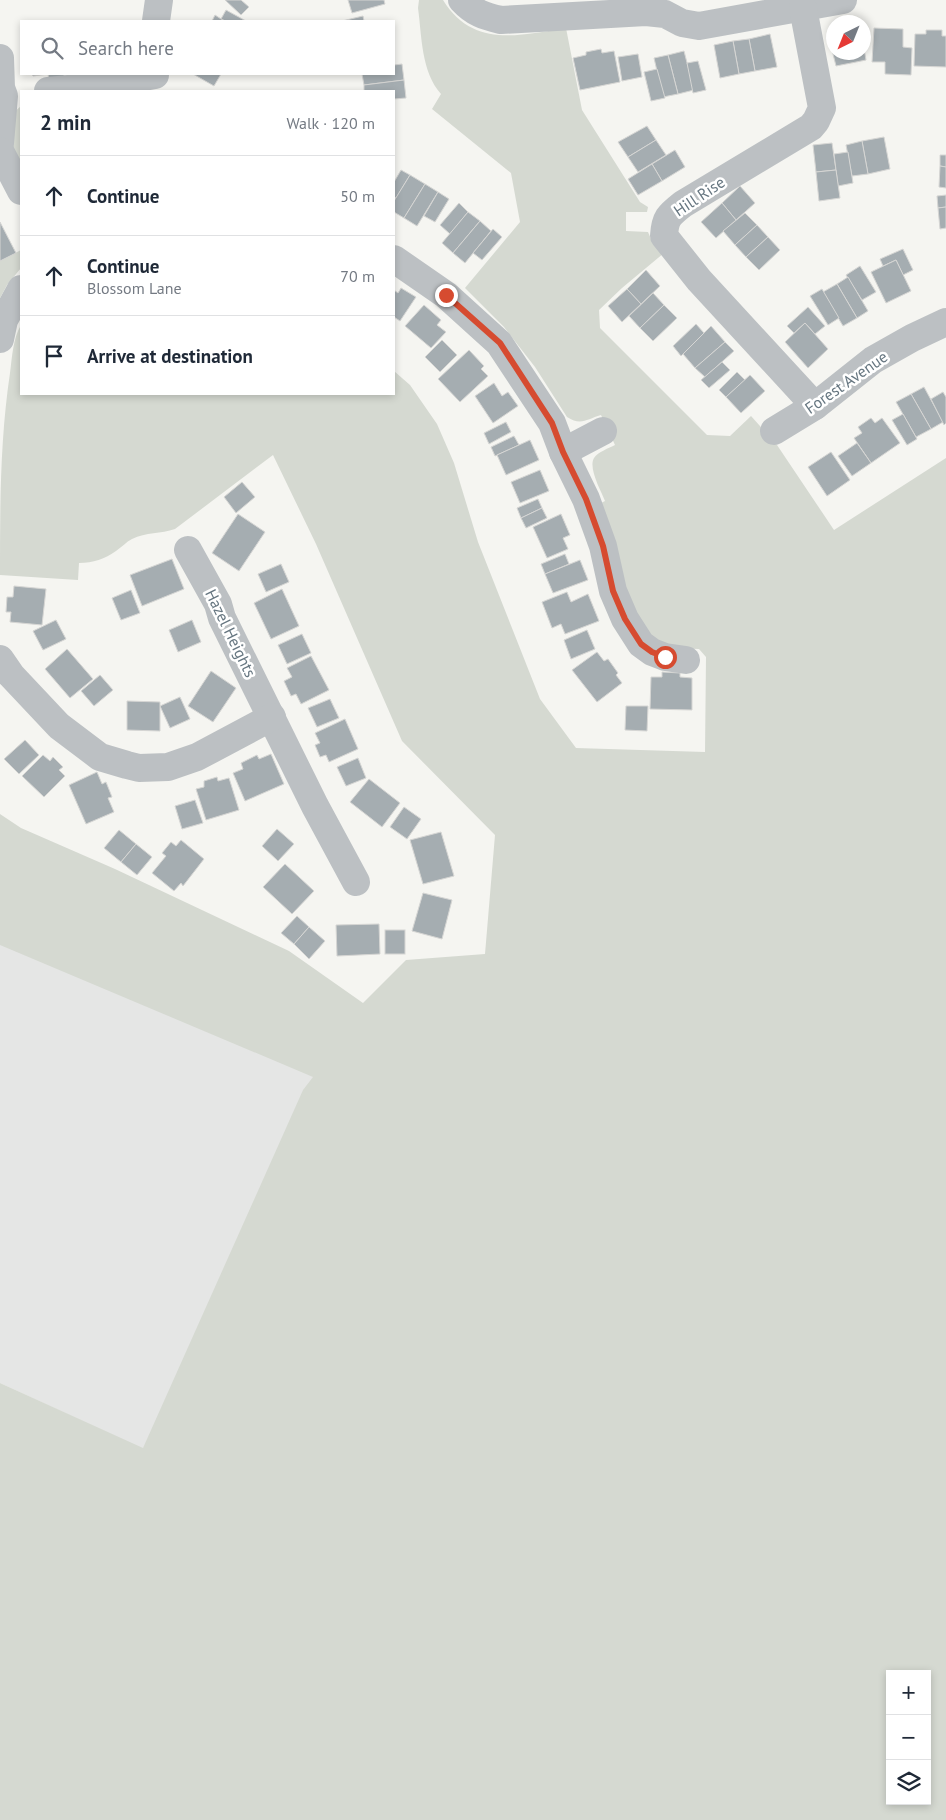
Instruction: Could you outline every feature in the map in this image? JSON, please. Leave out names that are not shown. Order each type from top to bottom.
[{"type":"street","points":[[156,20],[159,0]]},
{"type":"street","points":[[462,0],[471,10],[484,16],[501,20],[646,12],[665,14],[682,23],[698,26],[843,0]]},
{"type":"street","name":"Hill Rise","points":[[803,8],[822,108],[816,121],[811,127],[683,204],[669,216],[665,223],[664,236],[699,280],[815,406]]},
{"type":"street","points":[[0,58],[0,88],[13,95],[0,143]]},
{"type":"street","points":[[58,90],[157,80]]},
{"type":"street","points":[[0,151],[20,189]]},
{"type":"street","points":[[395,260],[446,295],[500,343],[552,423],[602,540],[613,591],[625,619],[641,644],[652,652],[665,657],[686,660]]},
{"type":"street","points":[[0,339],[4,320],[20,290]]},
{"type":"street","name":"Forest Avenue","points":[[774,431],[815,406],[873,360],[912,338],[946,322]]},
{"type":"street","points":[[563,452],[603,432]]},
{"type":"street","name":"Hazel Heights","points":[[188,550],[218,604],[222,618],[315,806],[356,882]]},
{"type":"street","points":[[0,659],[11,675],[59,726],[100,757],[139,768],[168,767],[197,758],[272,717]]},
{"type":"shaded area","points":[[419,0],[443,0],[455,16],[469,26],[483,32],[515,35],[566,28],[582,110],[640,202],[648,207],[647,212],[626,212],[626,231],[648,232],[651,239],[664,253],[599,310],[600,328],[707,435],[730,436],[751,416],[777,445],[834,530],[946,458],[946,1820],[0,1820],[0,1383],[143,1448],[303,1090],[313,1077],[0,945],[0,814],[21,828],[115,869],[289,951],[363,1003],[406,960],[485,954],[495,835],[402,741],[316,544],[273,455],[175,529],[137,537],[108,556],[94,561],[79,563],[78,580],[0,575],[4,423],[13,348],[20,327],[20,395],[395,395],[395,372],[410,385],[437,424],[454,463],[478,542],[540,699],[576,748],[705,752],[706,657],[699,649],[664,648],[636,621],[597,505],[605,501],[593,468],[594,458],[604,450],[615,445],[601,415],[580,421],[567,417],[535,367],[504,327],[465,288],[520,222],[511,173],[432,109],[441,94],[434,85],[424,53],[418,8]]},
{"type":"shaded area","points":[[20,107],[20,169],[6,145],[11,115]]},
{"type":"shaded area","points":[[20,251],[20,269],[7,285],[0,298],[0,261]]},
{"type":"shaded area","points":[[0,869],[326,1059],[143,1449],[0,1383]]},
{"type":"building","points":[[225,0],[241,0],[249,7],[241,15]]},
{"type":"building","points":[[348,0],[384,0],[385,4],[352,13]]},
{"type":"building","points":[[226,10],[244,20],[223,20],[221,19]]},
{"type":"building","points":[[215,15],[223,20],[212,20]]},
{"type":"building","points":[[363,16],[364,20],[346,20]]},
{"type":"building","points":[[874,28],[903,29],[903,47],[912,48],[911,75],[885,74],[885,62],[872,62]]},
{"type":"building","points":[[926,30],[942,30],[942,36],[946,36],[946,67],[914,66],[915,34],[926,34]]},
{"type":"building","points":[[770,34],[777,67],[755,71],[749,39]]},
{"type":"building","points":[[749,39],[755,71],[739,74],[733,41]]},
{"type":"building","points":[[733,41],[739,74],[720,78],[714,45]]},
{"type":"building","points":[[601,49],[602,53],[614,51],[620,82],[580,90],[573,58],[586,55],[586,52]]},
{"type":"building","points":[[684,51],[694,90],[678,94],[668,55]]},
{"type":"building","points":[[638,54],[642,77],[622,81],[618,57]]},
{"type":"building","points":[[668,55],[678,94],[663,97],[654,58]]},
{"type":"building","points":[[834,60],[866,60],[836,66]]},
{"type":"building","points":[[698,61],[706,90],[693,93],[687,63]]},
{"type":"building","points":[[402,64],[404,80],[364,85],[362,75],[395,75],[395,65]]},
{"type":"building","points":[[657,69],[665,98],[651,101],[644,72]]},
{"type":"building","points":[[48,75],[64,75],[64,78],[49,80]]},
{"type":"building","points":[[195,75],[220,75],[214,86]]},
{"type":"building","points":[[404,80],[406,98],[395,99],[395,90],[364,90],[364,85]]},
{"type":"building","points":[[647,126],[656,140],[628,157],[618,142]]},
{"type":"building","points":[[884,137],[890,169],[868,174],[862,141]]},
{"type":"building","points":[[656,140],[666,155],[638,172],[628,157]]},
{"type":"building","points":[[862,141],[868,174],[852,176],[846,145]]},
{"type":"building","points":[[832,143],[836,170],[816,172],[813,145]]},
{"type":"building","points":[[675,150],[685,167],[662,181],[652,164]]},
{"type":"building","points":[[848,152],[853,183],[838,186],[834,154]]},
{"type":"building","points":[[940,155],[946,155],[946,167],[940,166]]},
{"type":"building","points":[[652,164],[662,181],[638,195],[628,179]]},
{"type":"building","points":[[940,166],[946,167],[946,188],[939,187]]},
{"type":"building","points":[[401,170],[410,175],[396,198],[395,197],[395,180]]},
{"type":"building","points":[[836,170],[840,198],[819,201],[816,172]]},
{"type":"building","points":[[410,175],[425,184],[404,218],[395,213],[395,199]]},
{"type":"building","points":[[425,184],[438,192],[417,226],[404,218]]},
{"type":"building","points":[[740,186],[755,203],[736,220],[722,203]]},
{"type":"building","points":[[438,192],[449,199],[435,222],[424,216]]},
{"type":"building","points":[[946,195],[946,207],[938,208],[937,196]]},
{"type":"building","points":[[459,203],[468,212],[450,234],[440,225]]},
{"type":"building","points":[[722,203],[736,220],[716,238],[701,222]]},
{"type":"building","points":[[946,207],[946,228],[940,229],[938,208]]},
{"type":"building","points":[[468,212],[480,221],[453,253],[442,243]]},
{"type":"building","points":[[745,213],[757,225],[735,245],[723,231]]},
{"type":"building","points":[[480,221],[491,231],[465,263],[453,253]]},
{"type":"building","points":[[0,222],[16,253],[0,261]]},
{"type":"building","points":[[757,225],[768,237],[746,257],[735,245]]},
{"type":"building","points":[[493,229],[502,237],[482,260],[473,253]]},
{"type":"building","points":[[768,237],[780,250],[759,270],[746,257]]},
{"type":"building","points":[[903,249],[913,270],[903,275],[896,260],[883,266],[880,259]]},
{"type":"building","points":[[896,260],[911,291],[886,303],[871,272]]},
{"type":"building","points":[[860,266],[876,292],[862,300],[846,275]]},
{"type":"building","points":[[646,270],[660,286],[641,304],[627,289]]},
{"type":"building","points":[[848,277],[868,311],[857,318],[837,284]]},
{"type":"building","points":[[837,284],[857,318],[843,326],[823,292]]},
{"type":"building","points":[[401,288],[416,297],[400,321],[395,318],[395,291],[398,293]]},
{"type":"building","points":[[627,289],[641,304],[622,322],[608,306]]},
{"type":"building","points":[[822,289],[839,318],[828,325],[810,296]]},
{"type":"building","points":[[653,293],[664,305],[640,328],[629,316]]},
{"type":"building","points":[[424,305],[441,320],[437,325],[446,332],[431,348],[405,326]]},
{"type":"building","points":[[664,305],[677,318],[653,341],[640,328]]},
{"type":"building","points":[[808,307],[825,326],[815,334],[805,323],[794,333],[787,326]]},
{"type":"building","points":[[805,323],[828,349],[808,368],[785,342]]},
{"type":"building","points":[[696,324],[704,333],[681,356],[673,346]]},
{"type":"building","points":[[711,326],[725,342],[695,368],[683,354]]},
{"type":"building","points":[[442,340],[457,355],[440,372],[425,357]]},
{"type":"building","points":[[725,342],[734,351],[705,377],[695,368]]},
{"type":"building","points":[[469,350],[484,366],[481,369],[488,376],[460,402],[438,379]]},
{"type":"building","points":[[722,362],[730,370],[709,388],[701,380]]},
{"type":"building","points":[[737,372],[745,380],[726,397],[719,390]]},
{"type":"building","points":[[750,375],[765,391],[741,413],[726,397]]},
{"type":"building","points":[[494,383],[502,396],[508,392],[518,406],[493,423],[475,396]]},
{"type":"building","points":[[924,387],[943,422],[931,429],[911,394]]},
{"type":"building","points":[[943,392],[946,397],[946,423],[944,425],[931,399]]},
{"type":"building","points":[[911,394],[931,429],[916,437],[896,402]]},
{"type":"building","points":[[903,414],[917,439],[907,445],[892,420]]},
{"type":"building","points":[[871,418],[875,423],[882,418],[900,443],[871,463],[854,438],[862,433],[858,427]]},
{"type":"building","points":[[506,422],[511,432],[489,444],[484,433]]},
{"type":"building","points":[[514,436],[519,445],[495,456],[491,447]]},
{"type":"building","points":[[530,440],[539,460],[506,475],[497,455]]},
{"type":"building","points":[[857,443],[871,463],[852,476],[838,456]]},
{"type":"building","points":[[831,452],[850,480],[827,496],[808,467]]},
{"type":"building","points":[[540,470],[549,491],[520,503],[511,482]]},
{"type":"building","points":[[242,482],[255,497],[236,513],[224,497]]},
{"type":"building","points":[[538,499],[542,508],[521,518],[517,508]]},
{"type":"building","points":[[542,508],[547,518],[526,528],[521,518]]},
{"type":"building","points":[[238,514],[265,532],[239,571],[212,553]]},
{"type":"building","points":[[561,514],[570,535],[563,538],[568,549],[547,558],[533,527]]},
{"type":"building","points":[[565,554],[569,564],[545,574],[541,564]]},
{"type":"building","points":[[172,559],[184,589],[142,606],[130,575]]},
{"type":"building","points":[[580,560],[588,580],[553,593],[545,574]]},
{"type":"building","points":[[281,564],[289,582],[266,592],[258,574]]},
{"type":"building","points":[[14,586],[46,589],[42,625],[10,622],[11,612],[6,612],[7,597],[13,597]]},
{"type":"building","points":[[282,589],[299,626],[271,639],[254,603]]},
{"type":"building","points":[[131,590],[140,613],[121,620],[112,598]]},
{"type":"building","points":[[567,592],[571,602],[588,594],[599,621],[565,634],[561,624],[552,628],[542,602]]},
{"type":"building","points":[[56,620],[66,639],[43,650],[33,631]]},
{"type":"building","points":[[192,620],[201,642],[178,652],[169,630]]},
{"type":"building","points":[[587,630],[595,649],[571,659],[564,640]]},
{"type":"building","points":[[302,634],[311,653],[287,664],[278,645]]},
{"type":"building","points":[[67,649],[93,679],[70,698],[45,669]]},
{"type":"building","points":[[597,652],[604,661],[608,659],[618,673],[616,675],[622,683],[597,702],[572,670]]},
{"type":"building","points":[[311,656],[329,690],[301,704],[296,694],[291,696],[284,681],[292,677],[287,668]]},
{"type":"building","points":[[211,671],[236,688],[213,722],[188,706]]},
{"type":"building","points":[[662,672],[680,673],[680,677],[692,678],[692,710],[650,709],[651,677],[662,677]]},
{"type":"building","points":[[100,675],[113,690],[94,706],[81,691]]},
{"type":"building","points":[[180,697],[190,719],[170,728],[160,706]]},
{"type":"building","points":[[330,699],[339,718],[317,727],[308,708]]},
{"type":"building","points":[[127,701],[160,702],[160,731],[127,730]]},
{"type":"building","points":[[626,706],[648,706],[647,731],[625,730]]},
{"type":"building","points":[[345,719],[358,749],[329,762],[326,755],[320,757],[315,745],[320,743],[315,733]]},
{"type":"building","points":[[25,740],[39,755],[19,774],[4,759]]},
{"type":"building","points":[[271,754],[284,784],[245,801],[233,773],[243,769],[241,763],[257,755],[259,759]]},
{"type":"building","points":[[43,755],[50,761],[53,757],[63,767],[59,770],[65,776],[44,797],[22,776]]},
{"type":"building","points":[[358,758],[366,778],[346,786],[337,767]]},
{"type":"building","points":[[97,772],[102,784],[106,782],[112,797],[108,798],[114,812],[86,824],[69,785]]},
{"type":"building","points":[[217,777],[218,781],[229,778],[239,810],[206,820],[196,789],[204,787],[204,781]]},
{"type":"building","points":[[369,779],[400,803],[382,827],[350,802]]},
{"type":"building","points":[[195,800],[203,823],[182,829],[175,806]]},
{"type":"building","points":[[404,807],[421,819],[407,839],[390,827]]},
{"type":"building","points":[[277,829],[294,844],[278,861],[262,846]]},
{"type":"building","points":[[119,830],[136,844],[121,862],[104,848]]},
{"type":"building","points":[[441,832],[454,876],[423,884],[410,840]]},
{"type":"building","points":[[181,840],[204,859],[183,886],[181,883],[174,891],[152,873],[166,856],[162,853],[171,842],[176,846]]},
{"type":"building","points":[[136,844],[152,857],[137,875],[121,862]]},
{"type":"building","points":[[285,864],[314,891],[292,914],[263,887]]},
{"type":"building","points":[[423,893],[452,900],[442,939],[412,931]]},
{"type":"building","points":[[297,916],[309,927],[294,944],[281,933]]},
{"type":"building","points":[[379,924],[380,954],[337,956],[336,925]]},
{"type":"building","points":[[309,927],[325,941],[309,959],[294,944]]},
{"type":"building","points":[[385,930],[405,930],[405,954],[385,954]]},
{"type":"route","points":[[446,295],[500,343],[552,423],[600,535],[613,591],[625,619],[641,644],[652,652],[665,657]]}]
